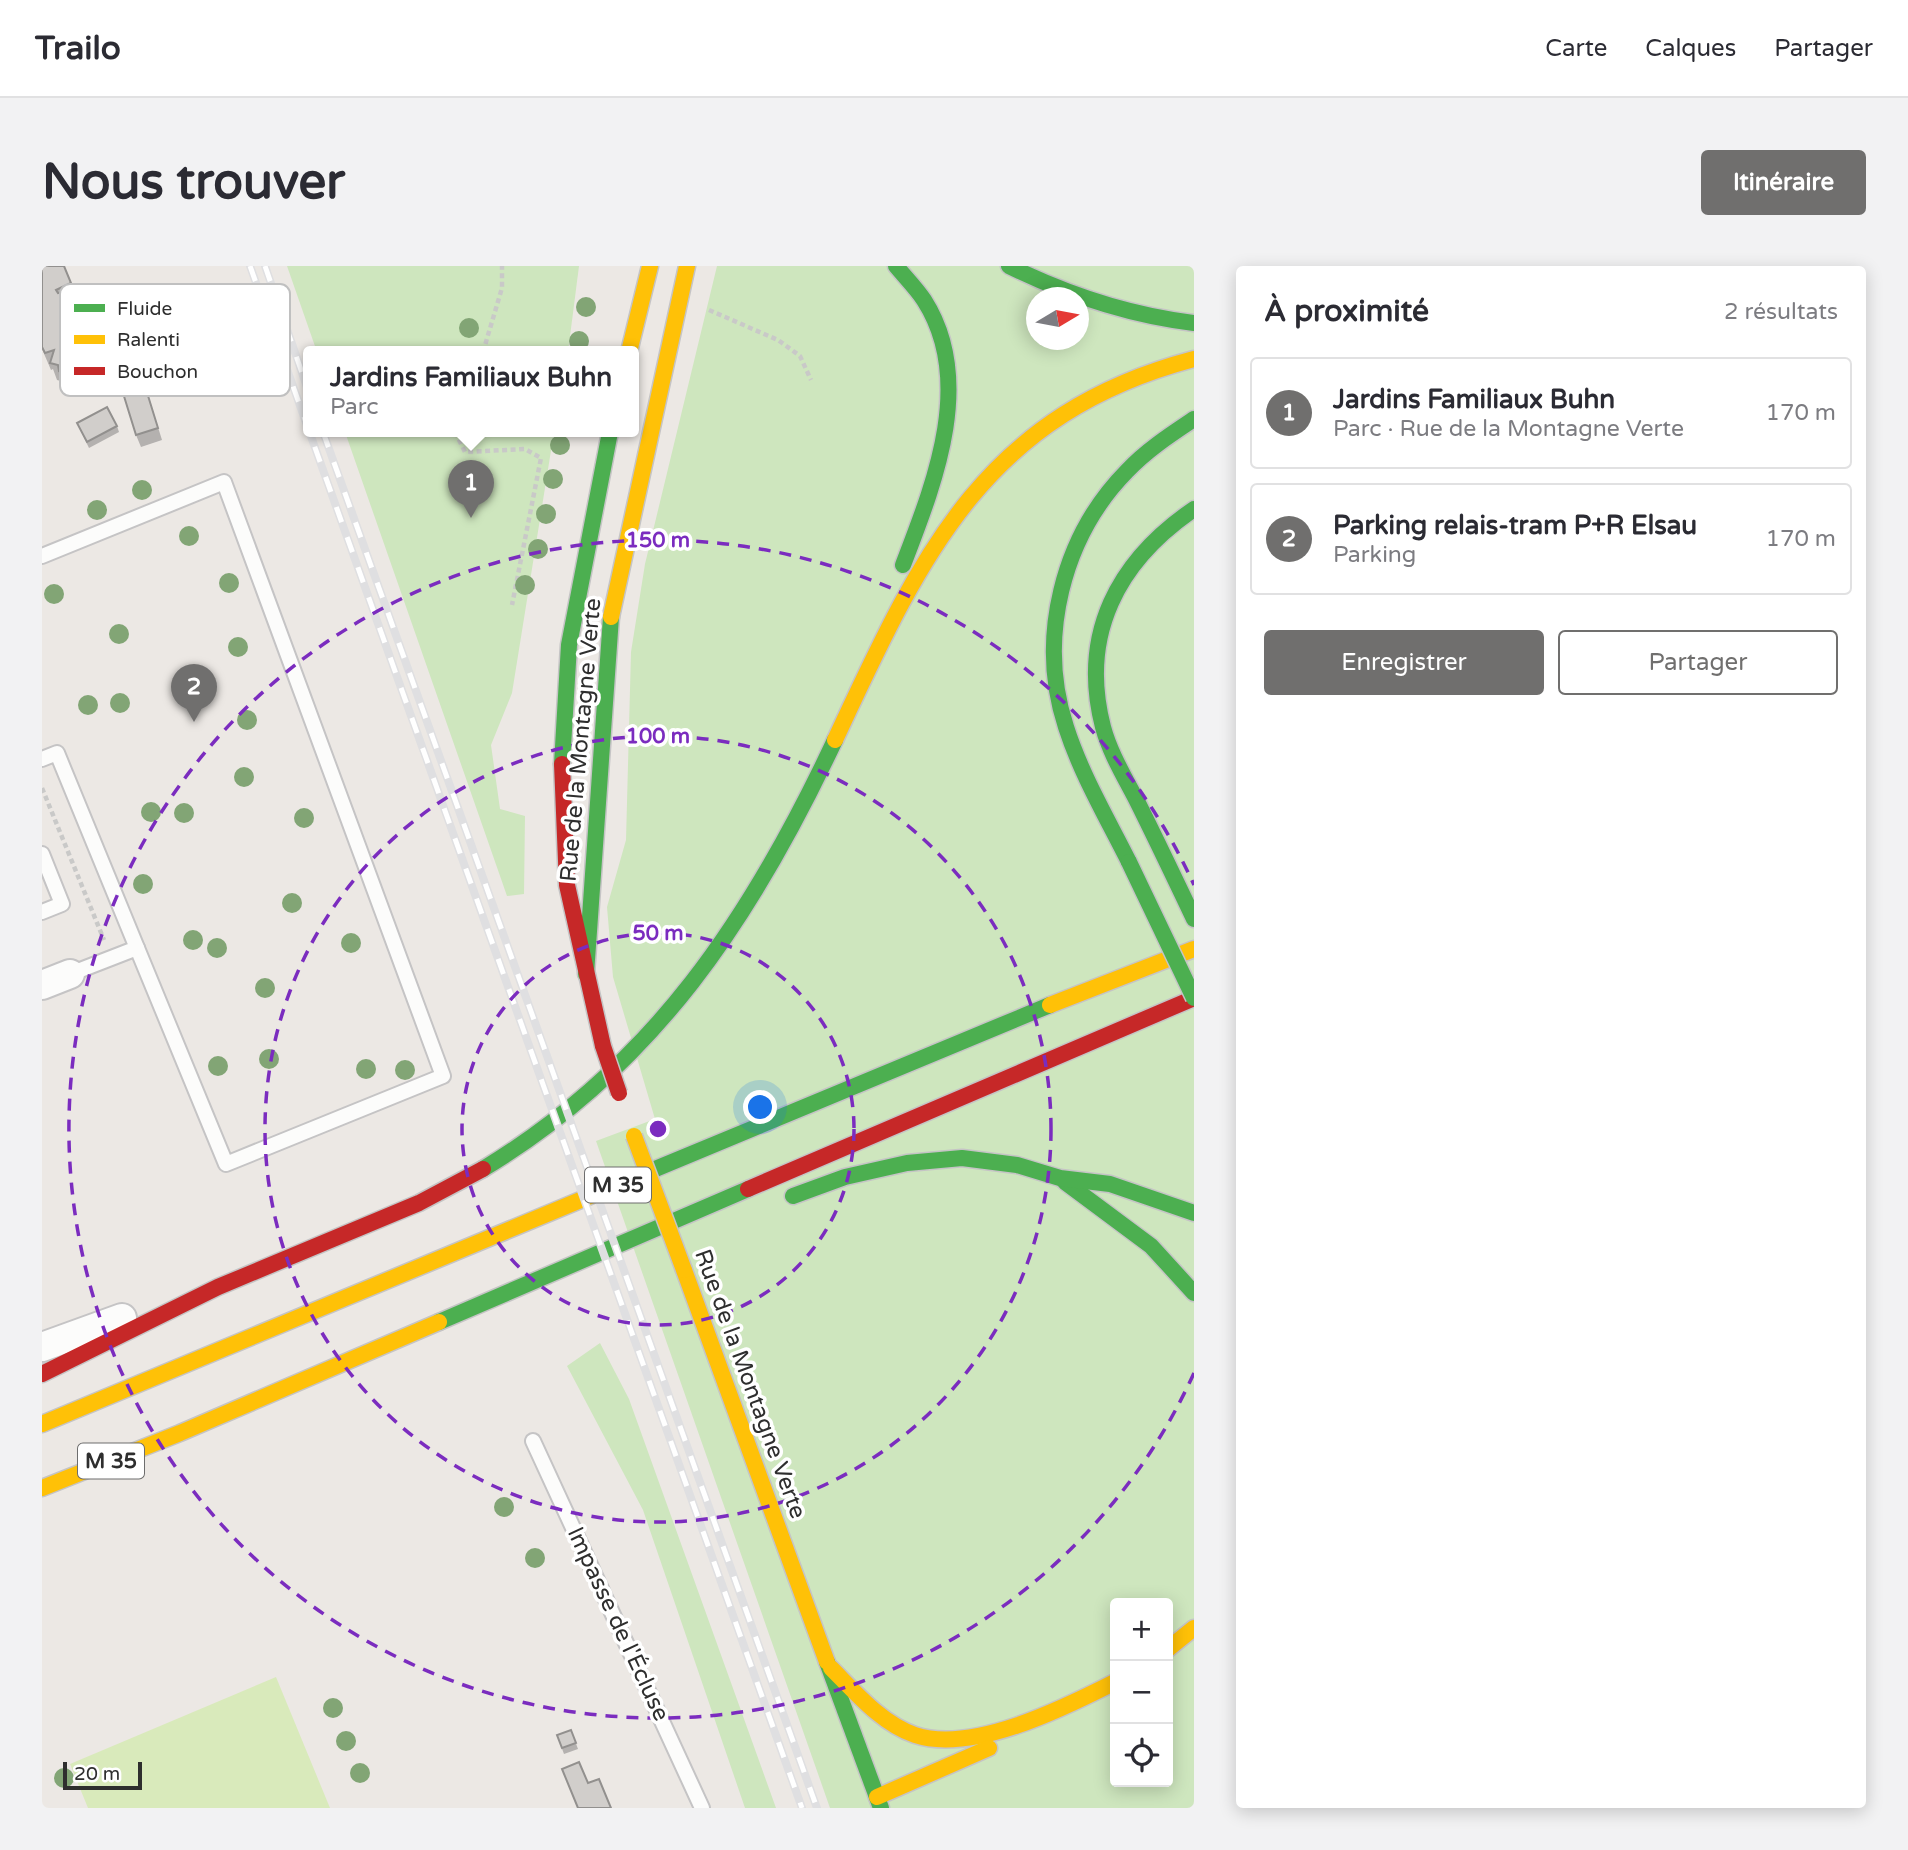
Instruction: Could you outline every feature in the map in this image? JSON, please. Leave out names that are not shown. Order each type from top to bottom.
[{"type":"main road","points":[[630,346],[650,266]]},
{"type":"main road","name":"Rue de la Montagne Verte","points":[[586,974],[611,613],[687,266]]},
{"type":"main road","points":[[844,718],[928,501],[948,425],[950,393],[946,361],[937,327],[921,297],[896,266]]},
{"type":"main road","points":[[1009,266],[1046,285],[1089,300],[1194,323]]},
{"type":"main road","points":[[42,1374],[240,1276],[443,1191],[538,1133],[632,1052],[689,991],[735,928],[800,814],[844,718],[904,600],[972,493],[1027,443],[1076,407],[1139,375],[1194,359]]},
{"type":"main road","points":[[1194,419],[1148,450],[1116,482],[1090,515],[1076,542],[1056,617],[1055,681],[1068,734],[1194,998]]},
{"type":"main road","name":"Rue de la Montagne Verte","points":[[609,437],[569,645],[562,731],[562,807],[567,885],[603,1046],[879,1803]]},
{"type":"main road","points":[[1194,509],[1172,522],[1129,567],[1114,589],[1097,647],[1095,678],[1102,726],[1194,919]]},
{"type":"main road","name":"M 35","points":[[42,1424],[1032,1012],[1194,949]]},
{"type":"main road","name":"M 35","points":[[42,1488],[265,1396],[1194,998]]},
{"type":"main road","points":[[776,1202],[845,1177],[906,1163],[962,1158],[1017,1165],[1060,1178],[1110,1184],[1194,1213]]},
{"type":"main road","points":[[1060,1178],[1151,1246],[1194,1293]]},
{"type":"main road","points":[[265,1396],[687,1236]]},
{"type":"main road","points":[[1173,1645],[1194,1628]]},
{"type":"main road","points":[[831,1668],[895,1725],[912,1734],[936,1740],[969,1737],[1080,1699]]},
{"type":"main road","points":[[879,1803],[941,1767],[1029,1732],[1080,1699],[1110,1684]]},
{"type":"street","points":[[42,985],[70,974]]},
{"type":"street","points":[[42,1347],[240,1276]]},
{"type":"lane","points":[[42,556],[224,482],[443,1076],[226,1164],[57,753],[42,759]]},
{"type":"lane","points":[[42,854],[62,904],[42,912]]},
{"type":"lane","points":[[70,974],[137,948]]},
{"type":"lane","name":"Impasse de l'Écluse","points":[[533,1441],[702,1808]]},
{"type":"path","points":[[485,346],[502,288],[502,266]]},
{"type":"path","points":[[680,298],[778,340],[800,356],[811,380]]},
{"type":"path","points":[[458,437],[466,452],[525,449],[541,458],[512,604]]},
{"type":"path","points":[[42,788],[111,958]]},
{"type":"green space","points":[[287,266],[579,266],[569,346],[315,346]]},
{"type":"green space","points":[[717,266],[1194,266],[1194,1808],[830,1808],[596,1141],[655,1119],[613,977],[607,907],[626,840],[631,652],[645,564]]},
{"type":"green space","points":[[347,437],[553,437],[512,693],[491,745],[500,809],[525,816],[524,894],[507,896]]},
{"type":"green space","points":[[600,1343],[629,1399],[776,1808],[745,1808],[643,1510],[567,1366]]},
{"type":"green space","points":[[276,1677],[330,1808],[88,1808],[70,1764]]},
{"type":"building","points":[[42,266],[64,266],[71,283],[60,284],[60,288],[56,290],[60,293],[60,371],[58,365],[50,363],[54,350],[45,353],[42,347]]},
{"type":"building","points":[[124,396],[148,396],[158,428],[136,435]]},
{"type":"building","points":[[107,407],[117,426],[87,442],[77,423]]},
{"type":"building","points":[[571,1730],[576,1743],[562,1748],[557,1735]]},
{"type":"building","points":[[579,1762],[588,1783],[599,1779],[611,1808],[578,1808],[562,1769]]},
{"type":"railway","points":[[250,266],[256,284]]},
{"type":"railway","points":[[265,266],[271,284]]},
{"type":"railway","points":[[290,338],[303,376]]},
{"type":"railway","points":[[290,378],[303,414]]},
{"type":"railway","points":[[311,437],[802,1808]]},
{"type":"railway","points":[[325,437],[817,1808]]},
{"type":"traffic: fast","points":[[896,266],[924,300],[939,331],[947,364],[948,398],[945,432],[937,467],[903,565]]},
{"type":"traffic: fast","points":[[1009,266],[1099,302],[1146,315],[1194,323]]},
{"type":"traffic: fast","points":[[1129,862],[1087,779],[1066,727],[1054,659],[1055,625],[1071,558],[1086,526],[1105,497],[1143,456],[1194,419]]},
{"type":"traffic: fast","points":[[562,764],[569,645],[609,437]]},
{"type":"traffic: fast","points":[[1194,509],[1167,529],[1125,576],[1101,631],[1096,661],[1097,693],[1109,746],[1194,919]]},
{"type":"traffic: fast","points":[[586,974],[611,617]]},
{"type":"traffic: fast","points":[[483,1169],[544,1128],[598,1083],[648,1035],[692,982],[769,867],[835,740]]},
{"type":"traffic: fast","points":[[1129,862],[1194,998]]},
{"type":"traffic: fast","points":[[607,1189],[1050,1005]]},
{"type":"traffic: fast","points":[[793,1196],[845,1177],[907,1163],[962,1158],[1017,1165],[1060,1178],[1110,1184],[1194,1213]]},
{"type":"traffic: fast","points":[[1065,1182],[1151,1246],[1194,1293]]},
{"type":"traffic: fast","points":[[439,1322],[748,1189]]},
{"type":"traffic: fast","points":[[827,1662],[881,1808]]},
{"type":"traffic: slow","points":[[630,346],[650,266]]},
{"type":"traffic: slow","points":[[611,617],[687,266]]},
{"type":"traffic: slow","points":[[835,740],[897,612],[930,554],[967,502],[1010,456],[1060,417],[1121,384],[1194,359]]},
{"type":"traffic: slow","points":[[1050,1005],[1194,949]]},
{"type":"traffic: slow","points":[[634,1136],[684,1270]]},
{"type":"traffic: slow","points":[[42,1424],[607,1189]]},
{"type":"traffic: slow","points":[[684,1270],[827,1662]]},
{"type":"traffic: slow","points":[[42,1488],[180,1433],[439,1322]]},
{"type":"traffic: slow","points":[[1173,1645],[1194,1628]]},
{"type":"traffic: slow","points":[[831,1668],[891,1723],[915,1735],[938,1739],[963,1738],[1017,1725],[1110,1684]]},
{"type":"traffic: slow","points":[[877,1797],[989,1748]]},
{"type":"traffic: jam","points":[[562,764],[567,885],[603,1046]]},
{"type":"traffic: jam","points":[[748,1189],[1194,998]]},
{"type":"traffic: jam","points":[[603,1046],[619,1093]]},
{"type":"traffic: jam","points":[[42,1374],[218,1287],[419,1203],[483,1169]]},
{"type":"place","name":"Jardins Familiaux Buhn","points":[[471,518]]},
{"type":"place","name":"Parking relais-tram P+R Elsau","points":[[194,722]]}]
